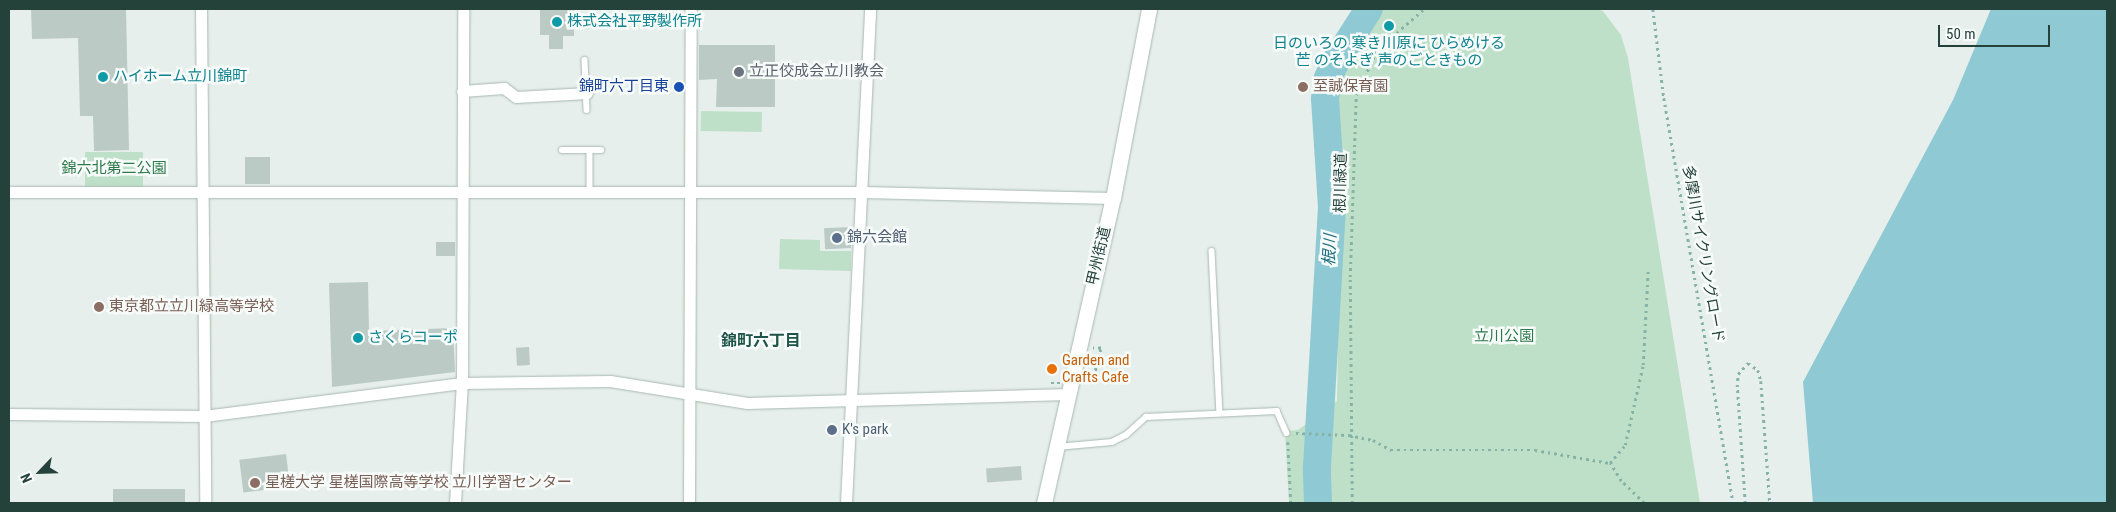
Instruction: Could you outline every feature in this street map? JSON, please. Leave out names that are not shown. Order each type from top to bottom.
[{"type":"main road","name":"甲州街道","points":[[1044,503],[1113,198],[1149,9]]},
{"type":"street","points":[[201,9],[205,503]]},
{"type":"street","points":[[454,503],[462,383],[462,9]]},
{"type":"street","points":[[689,503],[691,9]]},
{"type":"street","points":[[846,503],[850,401],[863,192],[870,9]]},
{"type":"street","points":[[462,91],[504,88],[516,97],[587,93]]},
{"type":"street","points":[[9,192],[202,191],[461,194],[863,192],[1113,198]]},
{"type":"street","points":[[9,414],[204,416],[462,383],[610,381],[747,403],[1069,394]]},
{"type":"lane","points":[[585,60],[587,110]]},
{"type":"lane","points":[[562,150],[601,150]]},
{"type":"lane","points":[[590,150],[590,193]]},
{"type":"lane","points":[[1212,251],[1220,413]]},
{"type":"lane","points":[[1057,447],[1112,442],[1126,435],[1146,417],[1277,411],[1287,433]]},
{"type":"path","name":"根川緑道","points":[[1352,503],[1349,435],[1350,277],[1356,95],[1377,50],[1424,9]]},
{"type":"path","name":"多摩川サイクリングロード","points":[[1654,9],[1664,98],[1733,503]]},
{"type":"path","points":[[1610,463],[1625,445],[1644,365],[1648,270]]},
{"type":"path","points":[[1051,383],[1092,383],[1101,348]]},
{"type":"path","points":[[1745,503],[1737,387],[1738,374],[1748,363],[1758,370],[1761,381],[1770,503]]},
{"type":"path","points":[[1287,433],[1291,503]]},
{"type":"path","points":[[1298,433],[1349,435],[1373,440],[1391,450],[1535,450],[1610,463],[1621,481],[1644,503]]},
{"type":"green space","name":"立川公園","points":[[1381,9],[1597,9],[1603,11],[1621,35],[1628,58],[1700,503],[1289,503],[1285,431],[1298,430],[1337,401],[1340,219],[1334,104],[1342,65],[1362,32]]},
{"type":"green space","points":[[701,111],[762,112],[762,132],[701,131]]},
{"type":"green space","name":"錦六北第二公園","points":[[85,152],[143,152],[143,187],[85,187]]},
{"type":"green space","points":[[780,239],[820,240],[820,251],[851,251],[851,271],[779,269]]},
{"type":"water","points":[[1991,9],[2107,9],[2107,503],[1813,503],[1803,382],[1953,100]]},
{"type":"building","name":"ハイホーム立川錦町","points":[[31,9],[126,9],[129,150],[94,151],[93,116],[80,116],[78,38],[32,39]]},
{"type":"building","name":"株式会社平野製作所","points":[[540,9],[574,9],[574,36],[563,36],[563,49],[549,49],[549,35],[540,35]]},
{"type":"building","points":[[699,45],[775,45],[775,107],[716,107],[717,79],[699,80]]},
{"type":"building","points":[[245,157],[270,157],[270,184],[245,184]]},
{"type":"building","name":"錦六会館","points":[[850,227],[851,248],[825,249],[824,228]]},
{"type":"building","points":[[436,242],[455,242],[455,256],[436,256]]},
{"type":"building","name":"さくらコーポ","points":[[368,282],[369,331],[453,328],[455,372],[332,387],[329,283]]},
{"type":"building","points":[[529,347],[530,365],[517,366],[516,348]]},
{"type":"building","points":[[286,454],[290,487],[243,492],[239,460]]},
{"type":"building","points":[[1021,466],[1022,480],[987,482],[986,468]]},
{"type":"building","points":[[113,489],[185,489],[185,503],[113,503]]},
{"type":"waterway","name":"根川","points":[[1318,503],[1317,467],[1332,207],[1325,99],[1328,78],[1337,59],[1369,9]]},
{"type":"place","name":"株式会社平野製作所","points":[[557,22]]},
{"type":"place","name":"日のいろの 寒き川原に ひらめける 芒 のそよぎ 声のごときもの","points":[[1389,26]]},
{"type":"place","name":"立正佼成会立川教会","points":[[739,72]]},
{"type":"place","name":"ハイホーム立川錦町","points":[[103,77]]},
{"type":"place","name":"錦町六丁目東","points":[[679,87]]},
{"type":"place","name":"至誠保育園","points":[[1303,87]]},
{"type":"place","name":"錦六会館","points":[[837,238]]},
{"type":"place","name":"東京都立立川緑高等学校","points":[[99,307]]},
{"type":"place","name":"さくらコーポ","points":[[358,338]]},
{"type":"place","name":"Garden and Crafts Cafe","points":[[1052,369]]},
{"type":"place","name":"K's park","points":[[832,430]]},
{"type":"place","name":"星槎大学 星槎国際高等学校 立川学習センター","points":[[255,483]]},
{"type":"district","name":"錦町六丁目","points":[[761,341]]}]
